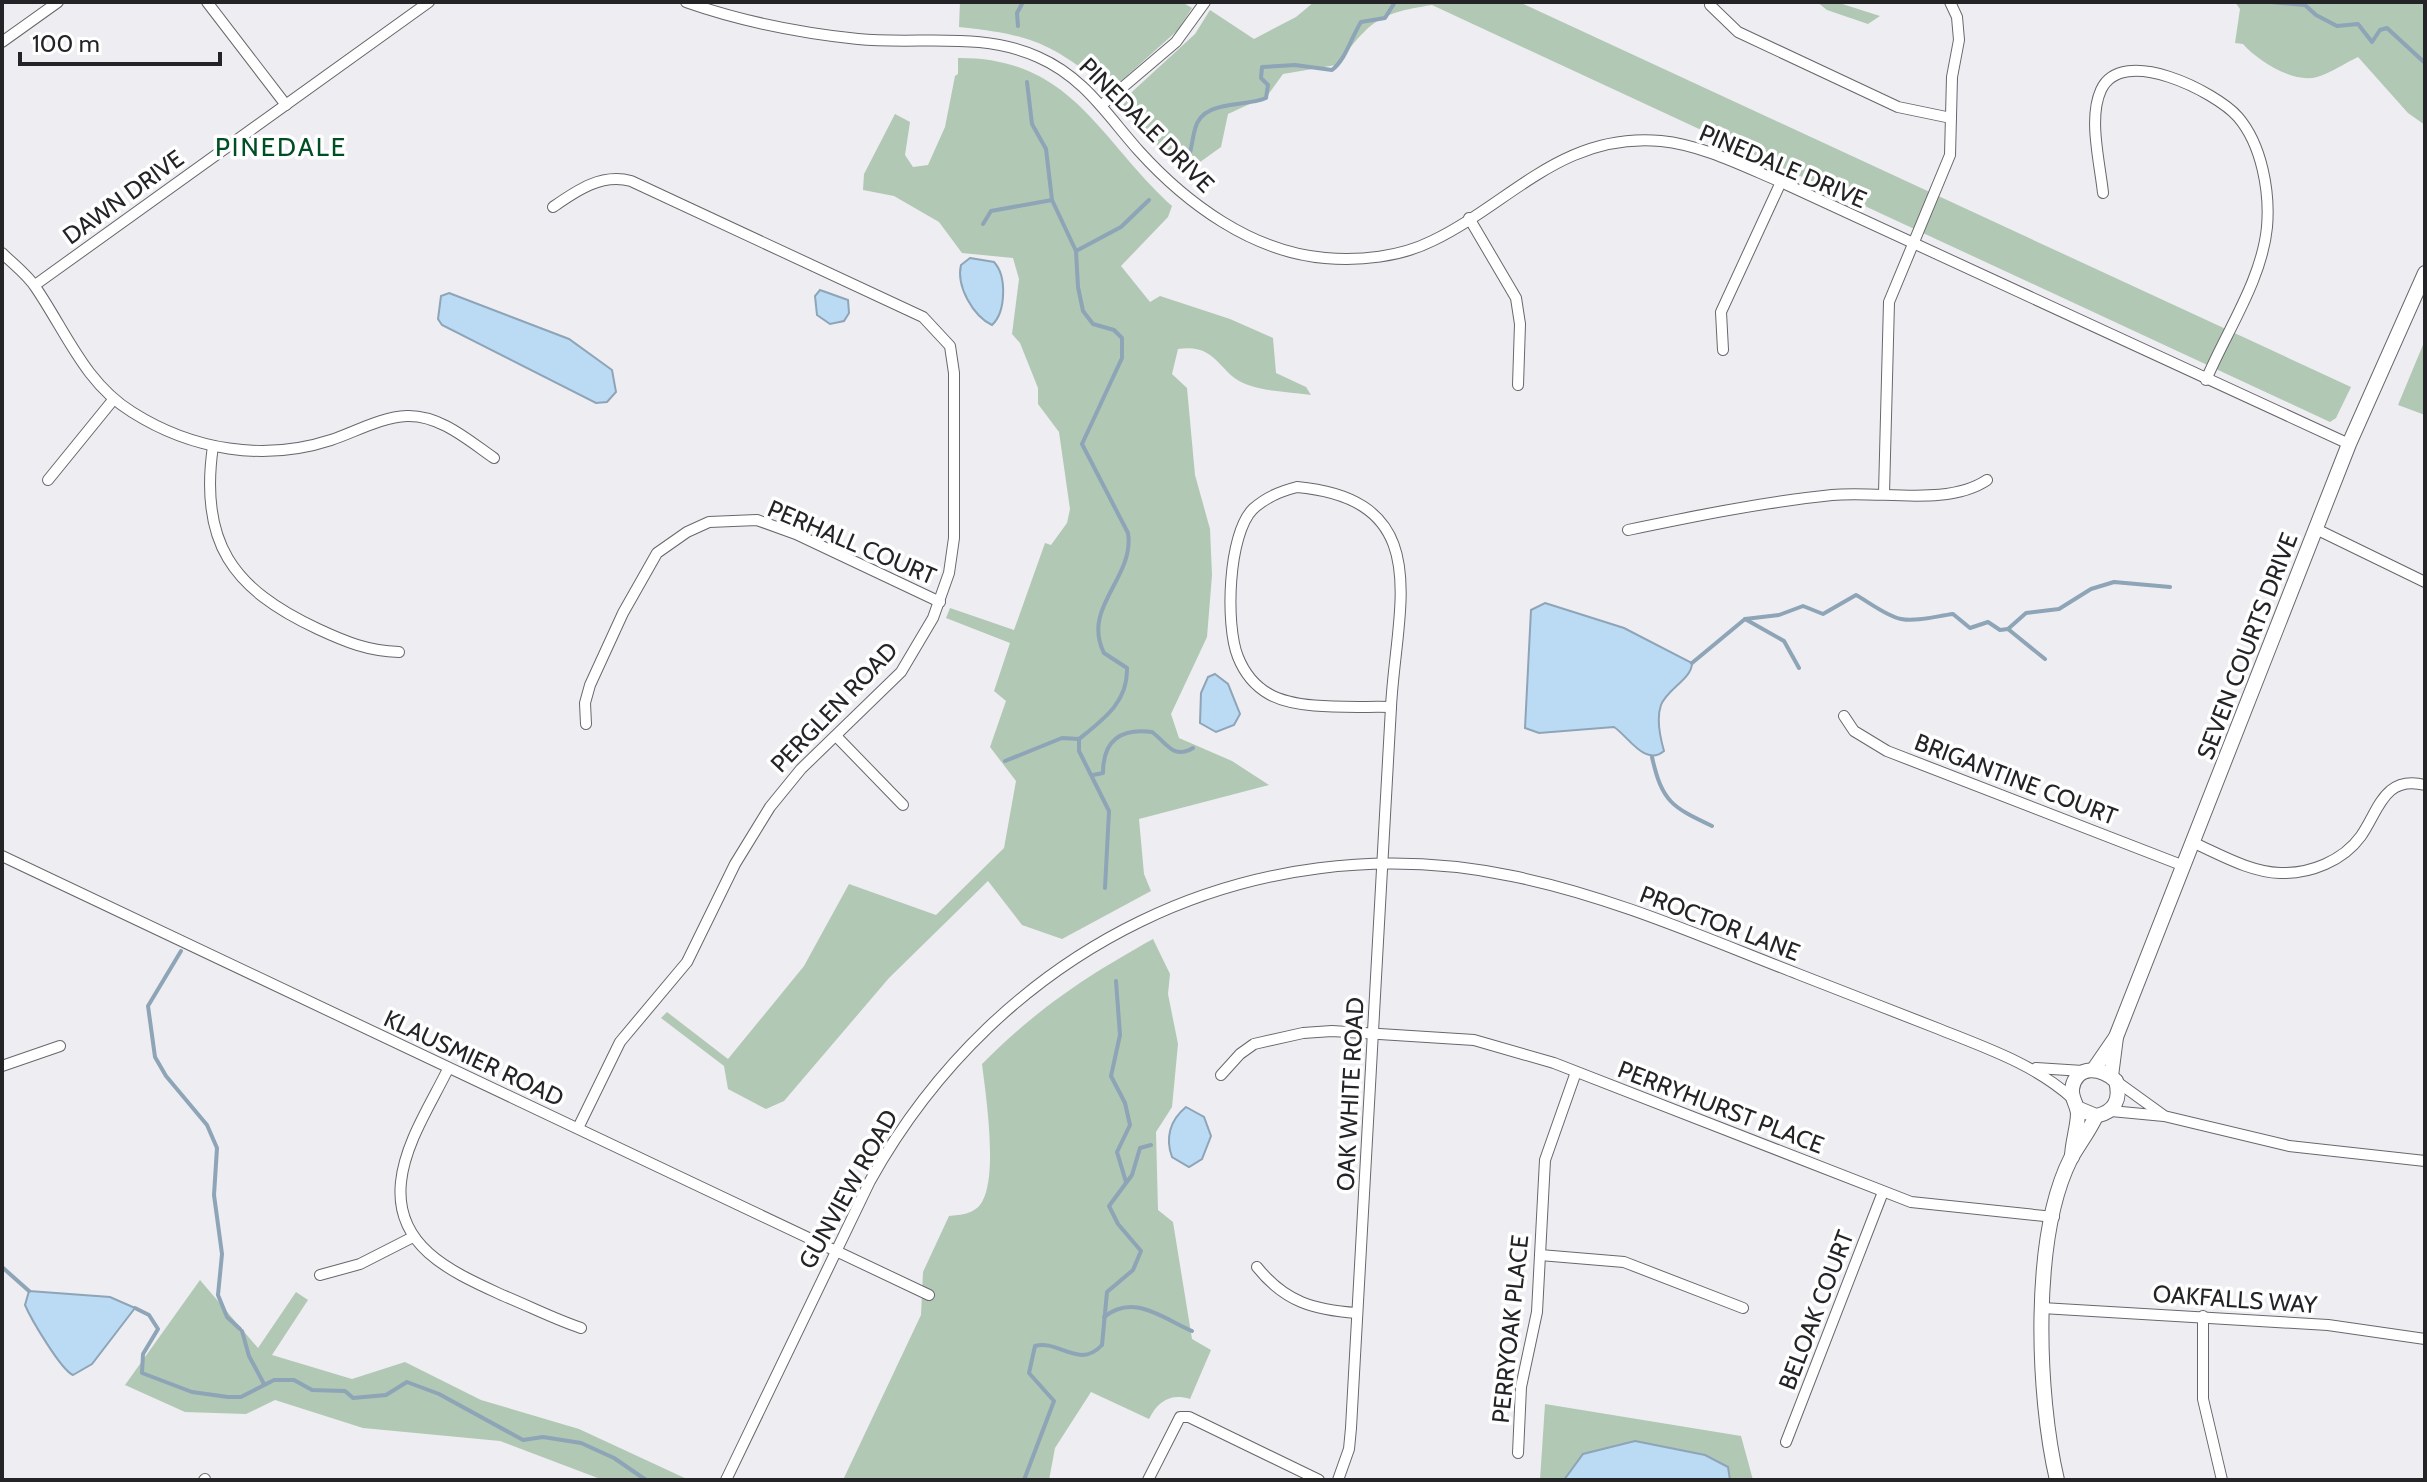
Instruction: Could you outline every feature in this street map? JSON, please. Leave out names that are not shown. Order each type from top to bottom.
[{"type":"street","points":[[2,42],[58,2]]},
{"type":"street","points":[[207,2],[286,105]]},
{"type":"street","name":"DAWN DRIVE","points":[[35,285],[429,2]]},
{"type":"street","name":"PINEDALE DRIVE","points":[[686,2],[825,35],[860,39],[968,40],[1018,49],[1060,68],[1103,104],[1137,149],[1196,205],[1245,233],[1295,252],[1322,258],[1383,255],[1429,243],[1550,165],[1590,148],[1612,143],[1671,143],[1727,159],[1781,182],[2349,444]]},
{"type":"street","points":[[1103,104],[1176,42],[1205,2]]},
{"type":"street","points":[[1884,493],[1886,321],[1894,284],[1946,167],[1952,77],[1959,40],[1957,17],[1950,2]]},
{"type":"street","points":[[1710,5],[1738,32],[1871,95],[1914,113],[1951,118]]},
{"type":"street","points":[[2103,193],[2096,109],[2105,83],[2118,73],[2138,68],[2162,74],[2227,106],[2245,126],[2266,185],[2264,244],[2206,380]]},
{"type":"street","name":"PERGLEN ROAD","points":[[553,207],[585,186],[622,179],[923,317],[944,335],[950,346],[954,373],[955,522],[949,573],[940,602],[901,672],[792,779],[753,832],[687,962],[620,1042],[578,1128]]},
{"type":"street","points":[[1723,350],[1721,312],[1781,182]]},
{"type":"street","points":[[1469,218],[1516,298],[1520,324],[1518,385]]},
{"type":"street","points":[[2,253],[35,285],[79,360],[113,400],[153,424],[213,446],[250,452],[296,449],[406,416],[435,421],[494,458]]},
{"type":"street","name":"SEVEN COURTS DRIVE","points":[[2090,1070],[2116,1037],[2349,444],[2425,273]]},
{"type":"street","points":[[48,480],[113,400]]},
{"type":"street","points":[[213,446],[207,491],[212,522],[228,557],[250,587],[286,613],[344,641],[366,650],[399,652]]},
{"type":"street","points":[[1628,530],[1778,502],[1884,493],[1962,493],[1987,480]]},
{"type":"street","name":"OAK WHITE ROAD","points":[[1338,1480],[1349,1449],[1401,571],[1392,534],[1366,509],[1333,493],[1297,487],[1266,499],[1252,510],[1236,545],[1231,613],[1237,656],[1245,672],[1272,696],[1314,704],[1391,707]]},
{"type":"street","name":"PERHALL COURT","points":[[586,724],[585,703],[590,685],[645,572],[669,543],[709,522],[757,520],[796,534],[940,602]]},
{"type":"street","points":[[2316,529],[2425,582]]},
{"type":"street","name":"BRIGANTINE COURT","points":[[1844,716],[1854,731],[1873,745],[2184,866]]},
{"type":"street","points":[[836,736],[903,805]]},
{"type":"street","points":[[2194,843],[2267,871],[2293,872],[2318,867],[2341,855],[2356,841],[2386,792],[2404,783],[2425,785]]},
{"type":"street","name":"KLAUSMIER ROAD","points":[[2,856],[929,1295]]},
{"type":"street","name":"PROCTOR LANE","points":[[1382,864],[1509,875],[1602,900],[2032,1067],[2090,1070]]},
{"type":"street","name":"GUNVIEW ROAD","points":[[726,1480],[870,1181],[911,1114],[974,1040],[1050,974],[1101,940],[1193,898],[1299,870],[1382,864]]},
{"type":"street","name":"PERRYHURST PLACE","points":[[1221,1075],[1254,1044],[1275,1037],[1332,1031],[1474,1040],[1520,1051],[1883,1192],[1927,1206],[2054,1217]]},
{"type":"street","name":"SEVEN COURTS DRIVE","points":[[2114,1079],[2116,1037]]},
{"type":"street","points":[[2,1066],[60,1046]]},
{"type":"street","name":"PROCTOR LANE","points":[[2032,1067],[2075,1103]]},
{"type":"street","points":[[448,1069],[415,1137],[401,1181],[402,1209],[413,1237],[435,1261],[460,1276],[581,1328]]},
{"type":"street","points":[[2057,1480],[2042,1387],[2042,1308],[2054,1217],[2072,1158],[2073,1084],[2090,1070],[2114,1079],[2164,1116]]},
{"type":"street","name":"PERRYOAK PLACE","points":[[1518,1453],[1521,1387],[1535,1329],[1545,1160],[1576,1072]]},
{"type":"street","points":[[2072,1158],[2104,1113],[2118,1101],[2114,1079]]},
{"type":"street","points":[[2075,1103],[2104,1113],[2164,1116],[2289,1146],[2425,1161]]},
{"type":"street","name":"BELOAK COURT","points":[[1786,1442],[1883,1192]]},
{"type":"street","points":[[320,1275],[360,1264],[413,1237]]},
{"type":"street","points":[[1540,1255],[1624,1262],[1743,1308]]},
{"type":"street","points":[[1257,1267],[1295,1302],[1315,1309],[1357,1313]]},
{"type":"street","name":"OAKFALLS WAY","points":[[2042,1308],[2328,1325],[2425,1339]]},
{"type":"street","points":[[2203,1316],[2203,1399],[2222,1480]]},
{"type":"street","points":[[1148,1480],[1180,1417],[1189,1417],[1319,1480]]},
{"type":"green space","points":[[960,2],[1182,2],[1192,8],[1178,30],[1111,90],[1041,44],[1007,34],[959,27]]},
{"type":"green space","points":[[1314,2],[1519,2],[2351,387],[2336,418],[2330,422],[1432,5],[1398,12],[1376,22],[1336,65],[1283,74],[1267,96],[1228,114],[1221,147],[1182,175],[1121,102],[1195,34],[1210,10],[1254,39],[1296,17]]},
{"type":"green space","points":[[1817,2],[1836,2],[1880,16],[1868,24],[1827,10]]},
{"type":"green space","points":[[2235,2],[2425,2],[2425,125],[2408,113],[2358,57],[2317,77],[2297,77],[2266,63],[2243,44],[2235,43],[2240,9]]},
{"type":"green space","points":[[958,58],[997,61],[1029,71],[1057,87],[1080,107],[1172,206],[1168,217],[1121,266],[1150,302],[1160,296],[1230,319],[1273,338],[1276,373],[1306,387],[1311,395],[1248,385],[1230,374],[1210,355],[1192,348],[1178,349],[1172,374],[1187,388],[1195,475],[1210,529],[1212,575],[1207,637],[1171,714],[1179,738],[1232,761],[1269,785],[1139,819],[1144,874],[1151,891],[1062,939],[1022,925],[988,881],[889,978],[784,1101],[766,1109],[728,1089],[724,1066],[661,1018],[667,1012],[728,1059],[804,966],[849,884],[936,915],[1004,848],[1016,781],[990,747],[1006,701],[994,691],[1010,643],[946,618],[950,608],[1014,630],[1045,543],[1051,545],[1067,523],[1070,509],[1059,432],[1038,404],[1038,388],[1020,343],[1012,334],[1019,279],[1013,258],[962,253],[939,222],[894,196],[863,190],[864,174],[895,114],[910,122],[905,155],[913,167],[928,165],[945,127],[955,76],[958,74]]},
{"type":"green space","points":[[2425,340],[2425,415],[2398,405]]},
{"type":"green space","points":[[1153,939],[1170,974],[1168,994],[1178,1044],[1172,1107],[1156,1132],[1158,1210],[1173,1222],[1192,1339],[1211,1350],[1190,1399],[1177,1397],[1166,1400],[1149,1419],[1091,1392],[1055,1448],[1049,1480],[843,1480],[921,1315],[923,1272],[949,1216],[976,1209],[987,1190],[990,1135],[982,1064],[1063,995]]},
{"type":"green space","points":[[200,1280],[258,1348],[296,1292],[308,1300],[272,1355],[352,1379],[405,1362],[481,1400],[579,1429],[689,1480],[603,1480],[500,1441],[363,1428],[275,1400],[246,1414],[185,1412],[125,1385]]},
{"type":"green space","points":[[1545,1404],[1741,1436],[1753,1480],[1540,1480]]},
{"type":"water","points":[[970,258],[994,262],[1001,276],[1002,303],[992,325],[978,315],[961,282],[961,265]]},
{"type":"water","points":[[820,290],[848,300],[849,313],[844,321],[830,324],[817,315],[815,296]]},
{"type":"water","points":[[449,293],[569,339],[612,370],[616,392],[607,402],[596,403],[442,325],[438,319],[441,296]]},
{"type":"water","points":[[1545,603],[1624,628],[1692,663],[1688,674],[1661,705],[1659,722],[1664,751],[1657,755],[1644,753],[1614,727],[1539,733],[1525,728],[1531,610]]},
{"type":"water","points":[[1215,674],[1228,684],[1240,714],[1234,725],[1216,732],[1200,723],[1201,693],[1208,677]]},
{"type":"water","points":[[1186,1107],[1204,1117],[1211,1136],[1202,1159],[1189,1167],[1172,1157],[1169,1143],[1173,1124]]},
{"type":"water","points":[[29,1291],[110,1297],[135,1308],[92,1364],[73,1375],[54,1354],[28,1312],[25,1305]]},
{"type":"water","points":[[1635,1441],[1705,1455],[1728,1467],[1730,1480],[1564,1480],[1583,1454]]},
{"type":"waterway","points":[[1018,26],[1017,13],[1023,2]]},
{"type":"waterway","points":[[1184,172],[1199,119],[1214,109],[1266,98],[1268,85],[1261,78],[1262,67],[1295,65],[1332,70],[1345,54],[1361,22],[1385,18],[1395,2]]},
{"type":"waterway","points":[[2271,2],[2305,5],[2337,26],[2358,24],[2372,42],[2380,30],[2387,28],[2425,63]]},
{"type":"waterway","points":[[1005,761],[1062,738],[1079,739],[1113,709],[1123,691],[1127,668],[1104,653],[1099,621],[1124,564],[1128,533],[1082,444],[1122,358],[1122,338],[1114,330],[1093,324],[1083,311],[1076,251],[1052,200],[1046,149],[1032,124],[1027,82]]},
{"type":"waterway","points":[[983,224],[991,211],[1052,200]]},
{"type":"waterway","points":[[1076,251],[1121,227],[1149,200]]},
{"type":"waterway","points":[[2008,629],[2026,613],[2059,609],[2091,589],[2114,582],[2170,587]]},
{"type":"waterway","points":[[1692,663],[1745,619],[1779,615],[1803,606],[1823,614],[1856,595],[1896,618],[1907,620],[1953,614],[1970,628],[1988,622],[2000,630],[2008,629],[2045,659]]},
{"type":"waterway","points":[[1745,619],[1784,641],[1799,668]]},
{"type":"waterway","points":[[1093,775],[1103,773],[1110,744],[1131,732],[1152,732],[1175,751],[1193,748]]},
{"type":"waterway","points":[[1079,739],[1079,751],[1109,811],[1105,888]]},
{"type":"waterway","points":[[1652,757],[1660,784],[1671,801],[1687,814],[1712,826]]},
{"type":"waterway","points":[[181,951],[148,1006],[155,1057],[166,1076],[207,1125],[217,1148],[214,1195],[222,1254],[218,1295],[227,1317],[240,1329]]},
{"type":"waterway","points":[[1116,981],[1120,1035],[1111,1076],[1125,1103],[1130,1125],[1117,1152],[1126,1182]]},
{"type":"waterway","points":[[1024,1480],[1054,1401],[1029,1373],[1035,1346],[1052,1346],[1085,1355],[1102,1345],[1107,1292],[1133,1270],[1141,1251],[1118,1224],[1109,1206],[1132,1175],[1140,1148],[1151,1145]]},
{"type":"waterway","points":[[2,1267],[29,1291]]},
{"type":"waterway","points":[[1104,1317],[1115,1310],[1137,1307],[1192,1331]]},
{"type":"waterway","points":[[135,1308],[149,1315],[158,1329],[143,1354],[142,1373],[192,1392],[241,1397],[274,1380],[294,1380],[312,1390],[345,1391],[353,1398],[386,1395],[407,1382],[439,1394],[523,1440],[543,1437],[581,1443],[614,1458],[646,1480]]},
{"type":"waterway","points":[[242,1331],[249,1356],[264,1384]]},
{"type":"district","name":"PINEDALE","points":[[281,147]]}]
